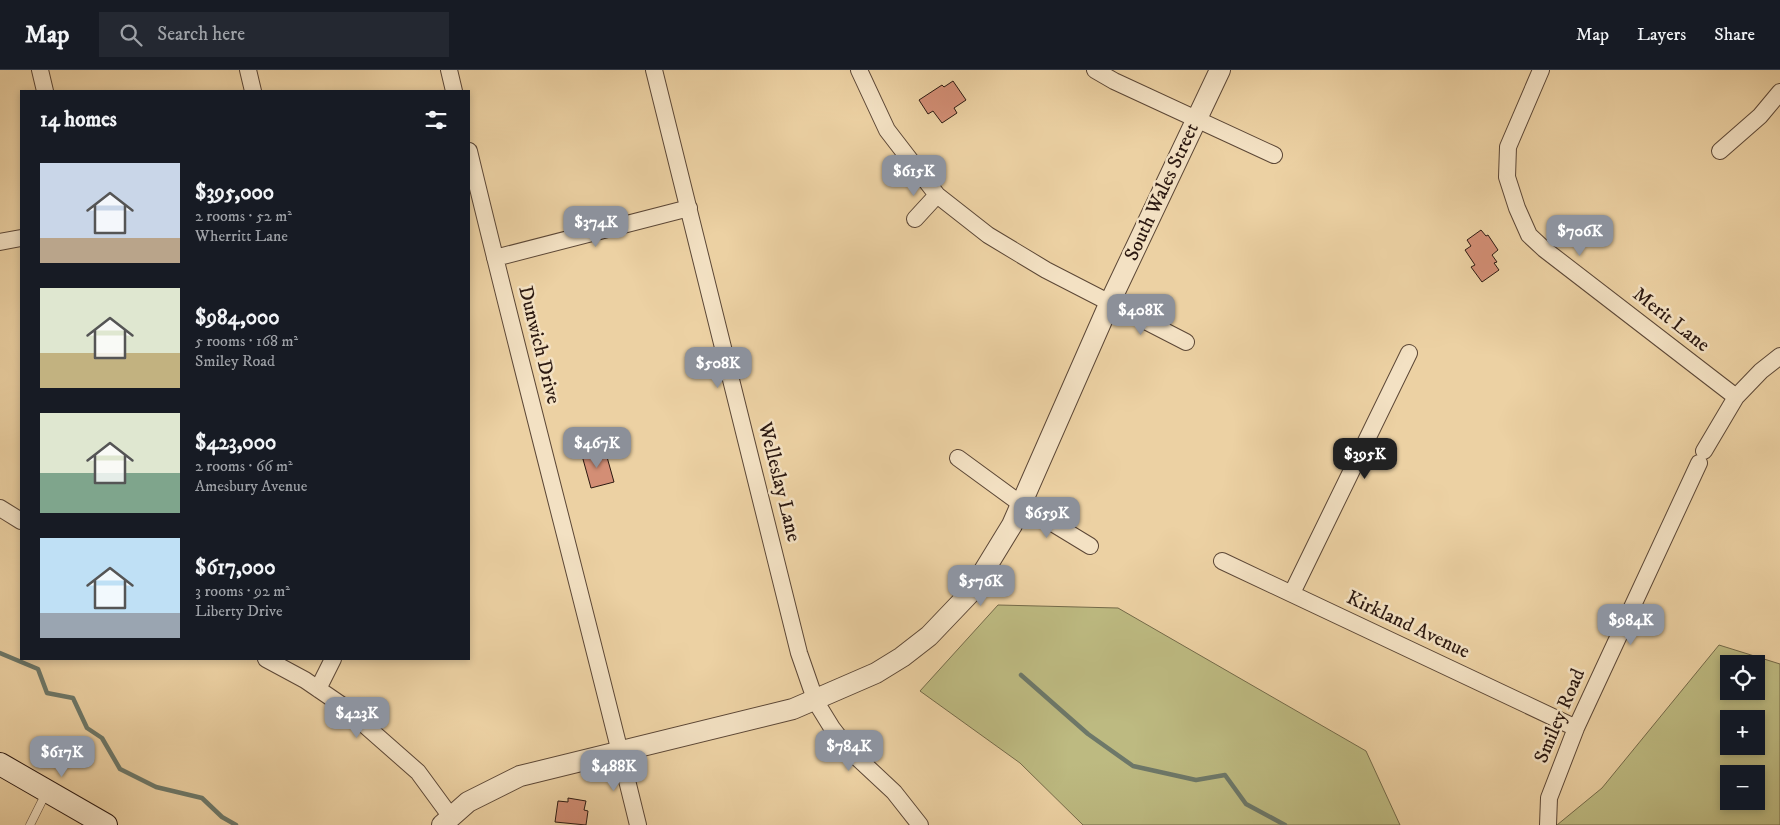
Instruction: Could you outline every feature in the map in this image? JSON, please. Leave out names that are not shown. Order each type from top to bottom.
[{"type":"main road","points":[[0,764],[106,825]]},
{"type":"street","points":[[40,70],[45,90]]},
{"type":"street","points":[[248,70],[253,90]]},
{"type":"street","points":[[449,70],[454,90]]},
{"type":"street","name":"Welleslay Lane","points":[[654,70],[799,653],[814,698],[832,728],[849,750],[894,792],[920,825]]},
{"type":"street","points":[[859,70],[887,130],[937,194],[988,235],[1046,270],[1186,342]]},
{"type":"street","points":[[1095,70],[1114,81],[1274,156]]},
{"type":"street","name":"South Wales Street","points":[[446,821],[468,802],[520,776],[793,709],[814,698],[876,673],[929,636],[971,592],[1012,524],[1110,302],[1220,70]]},
{"type":"street","name":"Merit Lane","points":[[1541,70],[1508,147],[1507,178],[1517,208],[1530,235],[1544,249],[1736,397]]},
{"type":"street","points":[[1720,151],[1760,116],[1780,92]]},
{"type":"street","name":"Dunwich Drive","points":[[470,155],[494,258],[604,685],[638,825]]},
{"type":"street","points":[[915,219],[937,194]]},
{"type":"street","points":[[494,258],[689,208]]},
{"type":"street","points":[[0,242],[20,238]]},
{"type":"street","points":[[1292,593],[1410,353]]},
{"type":"street","name":"Smiley Road","points":[[1548,825],[1549,798],[1576,728],[1701,457],[1736,397],[1761,371],[1780,356]]},
{"type":"street","points":[[958,458],[1021,504],[1090,546]]},
{"type":"street","points":[[0,508],[20,520]]},
{"type":"street","name":"Kirkland Avenue","points":[[1222,560],[1576,728]]},
{"type":"street","points":[[268,660],[343,706],[418,772],[446,821]]},
{"type":"street","points":[[318,689],[332,660]]},
{"type":"lane","points":[[30,825],[47,791]]},
{"type":"shaded area","points":[[998,605],[1118,608],[1366,751],[1400,825],[1083,825],[1020,763],[920,691]]},
{"type":"shaded area","points":[[1719,645],[1751,655],[1720,655],[1720,700],[1765,700],[1765,659],[1780,664],[1780,825],[1557,825],[1602,788]]},
{"type":"building","points":[[953,81],[966,100],[954,108],[957,113],[942,123],[933,111],[928,114],[919,100],[942,85],[944,87]]},
{"type":"building","points":[[1481,230],[1486,236],[1488,235],[1498,250],[1492,255],[1497,262],[1494,263],[1499,270],[1482,282],[1471,267],[1475,265],[1465,250],[1471,246],[1467,240]]},
{"type":"building","points":[[596,448],[599,460],[607,457],[614,482],[591,488],[581,452]]},
{"type":"building","points":[[568,798],[586,801],[584,810],[588,811],[586,825],[555,822],[558,801],[568,802]]},
{"type":"waterway","points":[[0,653],[38,669],[47,693],[73,698],[87,728],[102,738],[120,769],[156,787],[202,798],[222,817],[236,825]]},
{"type":"waterway","points":[[1021,675],[1088,734],[1133,766],[1196,780],[1225,775],[1246,804],[1285,825]]}]
